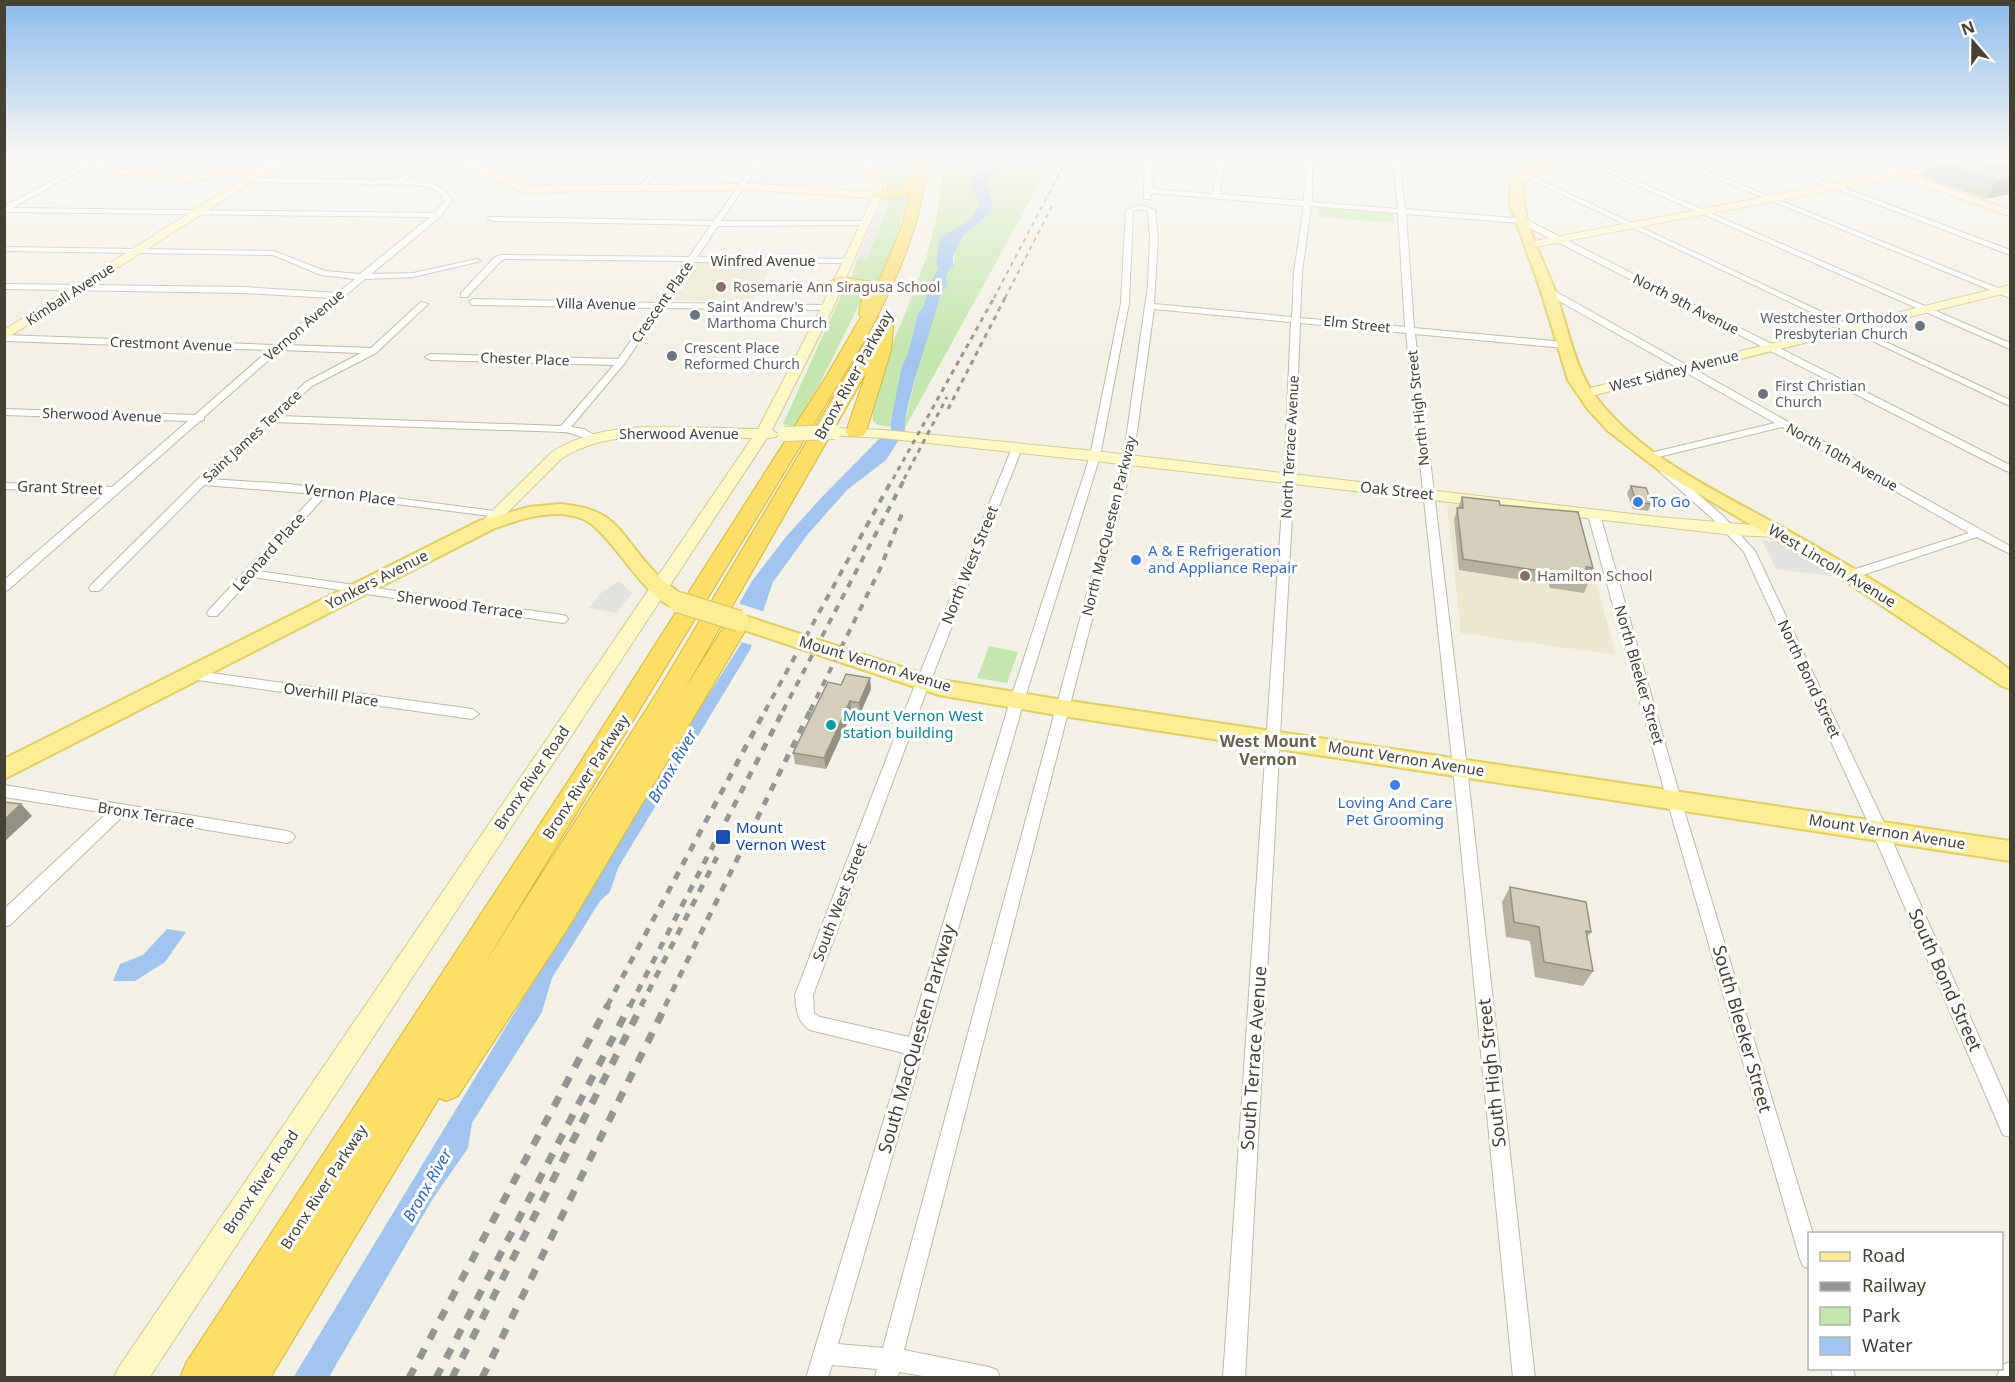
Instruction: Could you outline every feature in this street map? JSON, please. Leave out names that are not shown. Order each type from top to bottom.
[{"type":"highway","name":"Bronx River Parkway","points":[[246,1377],[667,697],[851,386],[910,219]]},
{"type":"highway","name":"Bronx River Parkway","points":[[201,1377],[641,690],[838,372],[876,319],[925,224]]},
{"type":"highway","points":[[838,281],[863,284],[870,288],[882,350],[856,432]]},
{"type":"highway","points":[[317,1264],[486,1027],[638,788],[739,621]]},
{"type":"main road","name":"West Lincoln Avenue","points":[[1522,221],[1548,291],[1576,380],[1583,393],[1613,425],[1650,456],[1713,496],[1850,575],[2006,672]]},
{"type":"main road","name":"Yonkers Avenue","points":[[4,770],[492,519],[514,514],[536,510],[573,511],[597,520],[611,531],[642,571],[678,602],[739,621]]},
{"type":"main road","name":"Mount Vernon Avenue","points":[[739,621],[939,687],[1017,701],[2010,851]]},
{"type":"street","name":"Kimball Avenue","points":[[4,337],[185,219]]},
{"type":"street","name":"Vernon Avenue","points":[[4,587],[200,418],[277,348],[431,219]]},
{"type":"street","points":[[520,219],[867,223]]},
{"type":"street","name":"Crescent Place","points":[[564,429],[621,362],[718,219]]},
{"type":"street","name":"Bronx River Road","points":[[130,1377],[762,435],[827,308],[868,219]]},
{"type":"street","name":"North MacQuesten Parkway","points":[[1017,701],[1095,456],[1125,303],[1129,219]]},
{"type":"street","name":"North MacQuesten Parkway","points":[[1063,708],[1128,460],[1150,306],[1153,219]]},
{"type":"street","name":"North Terrace Avenue","points":[[1274,739],[1290,479],[1298,272],[1306,219]]},
{"type":"street","name":"North High Street","points":[[1403,219],[1410,330],[1461,768]]},
{"type":"street","points":[[1504,219],[1522,221]]},
{"type":"street","points":[[1624,219],[2010,403]]},
{"type":"street","points":[[1530,245],[1660,219]]},
{"type":"street","points":[[1721,219],[2010,346]]},
{"type":"street","points":[[1822,219],[2007,292]]},
{"type":"street","points":[[1922,219],[2010,253]]},
{"type":"street","name":"North 9th Avenue","points":[[1522,221],[2010,469]]},
{"type":"street","points":[[4,249],[274,253],[324,273],[361,277],[413,275],[477,261]]},
{"type":"street","name":"Winfred Avenue","points":[[464,295],[498,259],[520,257],[848,261]]},
{"type":"street","points":[[4,286],[243,290],[338,296]]},
{"type":"street","name":"North 10th Avenue","points":[[1548,291],[2010,550]]},
{"type":"street","name":"West Sidney Avenue","points":[[1583,393],[2007,292]]},
{"type":"street","name":"Villa Avenue","points":[[473,302],[827,308]]},
{"type":"street","name":"Saint James Terrace","points":[[94,588],[201,482],[309,384],[373,351],[424,304]]},
{"type":"street","name":"Elm Street","points":[[1150,306],[1564,345]]},
{"type":"street","name":"Crestmont Avenue","points":[[4,337],[373,351]]},
{"type":"street","name":"Chester Place","points":[[430,357],[621,362]]},
{"type":"street","name":"Sherwood Avenue","points":[[4,412],[200,418]]},
{"type":"street","name":"Sherwood Avenue","points":[[271,419],[564,429],[580,431],[592,438],[625,432],[762,435],[856,432],[1017,448]]},
{"type":"street","points":[[1650,456],[1782,424]]},
{"type":"street","points":[[564,429],[569,447]]},
{"type":"street","points":[[492,519],[541,469],[569,447],[592,438]]},
{"type":"street","name":"Oak Street","points":[[1017,448],[1594,515],[1733,530],[1777,532]]},
{"type":"street","name":"North West Street","points":[[924,681],[1017,448]]},
{"type":"street","name":"West Lincoln Avenue","points":[[1650,456],[1712,514],[1733,530]]},
{"type":"street","name":"Vernon Place","points":[[201,482],[324,491],[492,519]]},
{"type":"street","name":"Grant Street","points":[[4,486],[115,490]]},
{"type":"street","name":"Leonard Place","points":[[213,612],[324,491]]},
{"type":"street","name":"North Bleeker Street","points":[[1594,515],[1674,800]]},
{"type":"street","name":"North Bond Street","points":[[1733,530],[1749,551],[1880,831]]},
{"type":"street","points":[[1850,575],[1979,533]]},
{"type":"street","name":"Sherwood Terrace","points":[[249,573],[562,619]]},
{"type":"street","name":"Overhill Place","points":[[189,675],[472,714]]},
{"type":"street","name":"South West Street","points":[[915,1047],[816,1024],[806,1017],[803,1005],[804,994],[924,681]]},
{"type":"street","name":"South MacQuesten Parkway","points":[[817,1377],[1017,701]]},
{"type":"street","points":[[889,1368],[1063,708]]},
{"type":"street","name":"South Terrace Avenue","points":[[1234,1377],[1274,739]]},
{"type":"street","name":"South High Street","points":[[1461,768],[1524,1377]]},
{"type":"street","name":"Bronx Terrace","points":[[4,791],[287,837]]},
{"type":"street","name":"South Bleeker Street","points":[[1674,800],[1808,1256]]},
{"type":"street","points":[[4,920],[119,811]]},
{"type":"street","name":"South Bond Street","points":[[1880,831],[2010,1128]]},
{"type":"street","points":[[825,1354],[889,1368],[948,1367],[989,1377]]},
{"type":"street","points":[[2007,1377],[2010,1373]]},
{"type":"shaded area","points":[[874,219],[881,219],[867,258],[858,258]]},
{"type":"shaded area","name":"Rosemarie Ann Siragusa School","points":[[698,264],[773,264],[752,301],[674,300]]},
{"type":"shaded area","name":"Hamilton School","points":[[1447,504],[1579,520],[1616,655],[1461,633]]},
{"type":"shaded area","points":[[1762,540],[1780,543],[1835,574],[1832,576],[1776,569]]},
{"type":"shaded area","points":[[619,581],[632,593],[616,613],[589,608],[602,592]]},
{"type":"green space","points":[[882,219],[902,219],[893,248],[876,284],[851,279],[857,259],[867,258]]},
{"type":"green space","points":[[936,219],[967,219],[940,237],[936,262],[938,269],[928,286],[924,306],[918,314],[908,353],[901,369],[891,427],[878,425],[873,421],[873,407],[878,380],[912,297]]},
{"type":"green space","points":[[982,219],[1020,219],[905,428],[904,424],[922,352],[933,317],[947,283],[949,269],[953,267],[957,250],[971,229]]},
{"type":"green space","points":[[1350,219],[1394,219],[1394,223]]},
{"type":"green space","points":[[847,286],[866,291],[819,385],[794,427],[783,424],[844,289]]},
{"type":"green space","points":[[989,646],[1018,652],[1007,683],[977,678]]},
{"type":"water","name":"Bronx River","points":[[982,219],[963,237],[953,256],[953,267],[949,269],[946,280],[948,283],[940,297],[908,405],[905,430],[886,460],[847,490],[808,534],[773,582],[750,650],[618,868],[610,892],[600,901],[552,978],[542,1012],[472,1123],[468,1148],[432,1200],[329,1377],[293,1378],[646,792],[741,644],[740,602],[752,581],[785,538],[820,499],[877,441],[891,430],[901,369],[908,353],[918,314],[924,306],[928,286],[938,269],[936,262],[940,237],[968,220]]},
{"type":"water","points":[[167,929],[186,932],[165,962],[135,981],[113,981],[120,964],[143,955]]},
{"type":"pier","points":[[737,603],[766,612],[755,646],[738,641]]},
{"type":"building","points":[[1631,486],[1646,488],[1652,504],[1636,502]]},
{"type":"building","name":"Hamilton School","points":[[1462,497],[1499,501],[1500,505],[1578,512],[1593,568],[1586,567],[1589,581],[1555,577],[1554,573],[1463,559],[1457,508],[1463,508]]},
{"type":"building","name":"Mount Vernon West station building","points":[[846,674],[870,678],[859,703],[850,701],[824,758],[793,753],[828,682],[841,685]]},
{"type":"building","points":[[4,802],[21,804],[4,820]]},
{"type":"building","points":[[1510,887],[1586,902],[1591,932],[1586,931],[1593,971],[1544,962],[1539,927],[1514,922]]},
{"type":"railway","points":[[994,298],[1035,219]]},
{"type":"railway","points":[[1005,298],[1045,219]]},
{"type":"railway","points":[[893,479],[995,296]]},
{"type":"railway","points":[[948,409],[1006,296]]},
{"type":"railway","points":[[904,479],[947,397]]},
{"type":"railway","points":[[765,711],[893,478]]},
{"type":"railway","points":[[783,711],[905,478]]},
{"type":"railway","points":[[810,711],[880,569],[903,511]]},
{"type":"railway","points":[[607,1006],[766,709]]},
{"type":"railway","points":[[630,1006],[784,709]]},
{"type":"railway","points":[[665,1006],[811,709]]},
{"type":"railway","points":[[641,1006],[717,857]]},
{"type":"railway","points":[[409,1378],[608,1005]]},
{"type":"railway","points":[[436,1378],[630,1005]]},
{"type":"railway","points":[[452,1378],[642,1005]]},
{"type":"railway","points":[[482,1378],[666,1005]]},
{"type":"place","name":"Rosemarie Ann Siragusa School","points":[[721,287]]},
{"type":"place","name":"Saint Andrew's Marthoma Church","points":[[695,315]]},
{"type":"place","name":"Westchester Orthodox Presbyterian Church","points":[[1920,326]]},
{"type":"place","name":"Crescent Place Reformed Church","points":[[672,356]]},
{"type":"place","name":"First Christian Church","points":[[1763,394]]},
{"type":"place","name":"To Go","points":[[1638,502]]},
{"type":"place","name":"A & E Refrigeration and Appliance Repair","points":[[1136,560]]},
{"type":"place","name":"Hamilton School","points":[[1525,576]]},
{"type":"place","name":"Mount Vernon West station building","points":[[831,725]]},
{"type":"place","name":"Loving And Care Pet Grooming","points":[[1395,785]]},
{"type":"place","name":"Mount Vernon West","points":[[723,837]]},
{"type":"district","name":"West Mount Vernon","points":[[1268,750]]}]
